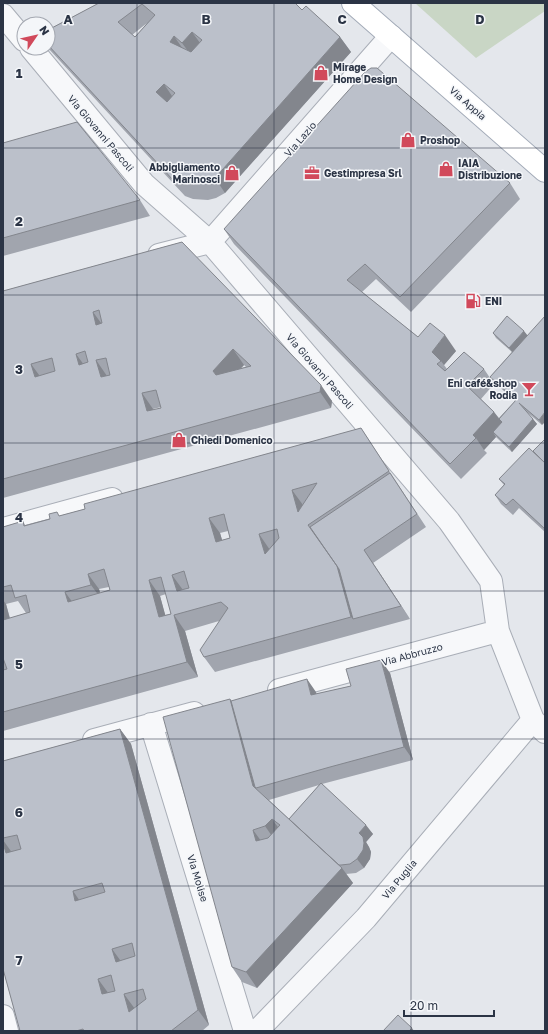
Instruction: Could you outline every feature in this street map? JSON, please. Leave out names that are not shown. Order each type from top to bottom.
[{"type":"main road","name":"Via Appia","points":[[353,3],[545,170]]},
{"type":"street","points":[[3,15],[16,30]]},
{"type":"street","name":"Via Lazio","points":[[210,242],[390,36]]},
{"type":"street","name":"Via Giovanni Pascoli","points":[[38,56],[144,184],[210,242],[449,521],[491,581],[498,631],[539,726]]},
{"type":"street","points":[[141,259],[210,242]]},
{"type":"street","points":[[347,435],[370,429]]},
{"type":"street","points":[[3,529],[133,493]]},
{"type":"street","name":"Via Abbruzzo","points":[[259,695],[498,631]]},
{"type":"street","points":[[77,745],[213,708]]},
{"type":"street","name":"Via Molise","points":[[151,724],[245,1031]]},
{"type":"street","name":"Via Puglia","points":[[257,1031],[366,918],[539,726]]},
{"type":"street","points":[[3,1016],[7,1031]]},
{"type":"green space","points":[[415,3],[545,3],[545,11],[476,58]]},
{"type":"building","points":[[99,3],[295,3],[302,10],[306,6],[340,37],[215,178],[205,183],[197,184],[182,184],[174,181],[56,54],[56,26]],"holes":[[[142,4],[155,15],[135,37],[118,22]],[[192,32],[202,40],[191,52],[170,42],[174,36],[182,43]],[[164,84],[175,93],[167,102],[156,92]]]},
{"type":"building","points":[[371,68],[377,68],[510,183],[400,297],[365,264],[347,280],[418,337],[430,323],[445,335],[432,352],[441,361],[437,364],[445,371],[464,352],[484,369],[467,386],[494,412],[473,435],[476,438],[450,464],[224,229],[365,72]]},
{"type":"building","points":[[77,122],[140,200],[3,238],[3,143]]},
{"type":"building","points":[[182,242],[321,385],[320,392],[3,479],[3,291]],"holes":[[[99,310],[102,323],[96,325],[93,312]],[[233,349],[251,366],[216,375],[213,371]],[[85,351],[88,362],[79,365],[76,354]],[[52,358],[55,371],[35,377],[31,364]],[[106,358],[110,375],[101,377],[96,360]],[[156,390],[161,408],[147,411],[142,393]]]},
{"type":"building","points":[[507,316],[524,331],[509,348],[493,333]]},
{"type":"building","points":[[545,316],[545,412],[539,420],[519,403],[533,419],[509,447],[493,432],[502,422],[499,419],[516,400],[490,377]]},
{"type":"building","points":[[361,428],[389,471],[308,525],[337,566],[351,617],[204,657],[200,650],[228,608],[221,602],[174,615],[187,662],[3,712],[3,670],[7,669],[3,658],[3,620],[30,612],[26,595],[15,598],[11,585],[3,587],[3,527],[23,521],[24,526],[50,519],[49,514],[57,512],[59,516],[85,509],[84,504]],"holes":[[[317,483],[298,512],[292,490]],[[224,514],[230,538],[216,542],[209,518]],[[277,529],[279,538],[265,554],[259,534]],[[104,569],[110,590],[68,602],[65,592],[91,585],[88,574]],[[184,571],[189,588],[177,591],[172,575]],[[161,577],[171,614],[159,617],[149,580]]]},
{"type":"building","points":[[545,439],[545,463],[533,451]]},
{"type":"building","points":[[529,448],[545,463],[545,529],[513,499],[506,505],[495,495],[505,484],[499,479]]},
{"type":"building","points":[[390,473],[417,514],[364,550],[401,606],[353,619],[339,569],[310,527]]},
{"type":"building","points":[[381,660],[404,747],[256,788],[231,701],[307,679],[311,695],[351,686],[346,669]]},
{"type":"building","points":[[230,699],[253,786],[342,868],[246,972],[232,967],[163,717]],"holes":[[[272,819],[280,825],[268,838],[256,841],[253,830],[265,826]]]},
{"type":"building","points":[[120,729],[198,1010],[171,1031],[84,1031],[83,1029],[76,1031],[20,1031],[3,969],[3,843],[6,853],[21,849],[17,835],[3,838],[3,761]],"holes":[[[102,883],[105,892],[75,901],[73,891]],[[132,943],[135,956],[116,962],[112,949]],[[111,975],[115,991],[102,994],[98,979]],[[143,989],[146,999],[129,1012],[124,994]]]},
{"type":"building","points":[[321,783],[366,825],[359,833],[363,837],[363,850],[357,859],[350,864],[339,865],[289,819]]},
{"type":"building","points":[[398,1015],[412,1028],[409,1031],[383,1031]]},
{"type":"place","name":"Mirage Home Design","points":[[321,73]]},
{"type":"place","name":"Proshop","points":[[408,140]]},
{"type":"place","name":"IAIA Distribuzione","points":[[446,169]]},
{"type":"place","name":"Abbigliamento Marinosci","points":[[232,173]]},
{"type":"place","name":"Gestimpresa Srl","points":[[312,173]]},
{"type":"place","name":"ENI","points":[[473,301]]},
{"type":"place","name":"Eni café&shop Rodia","points":[[529,389]]},
{"type":"place","name":"Chiedi Domenico","points":[[179,440]]}]
